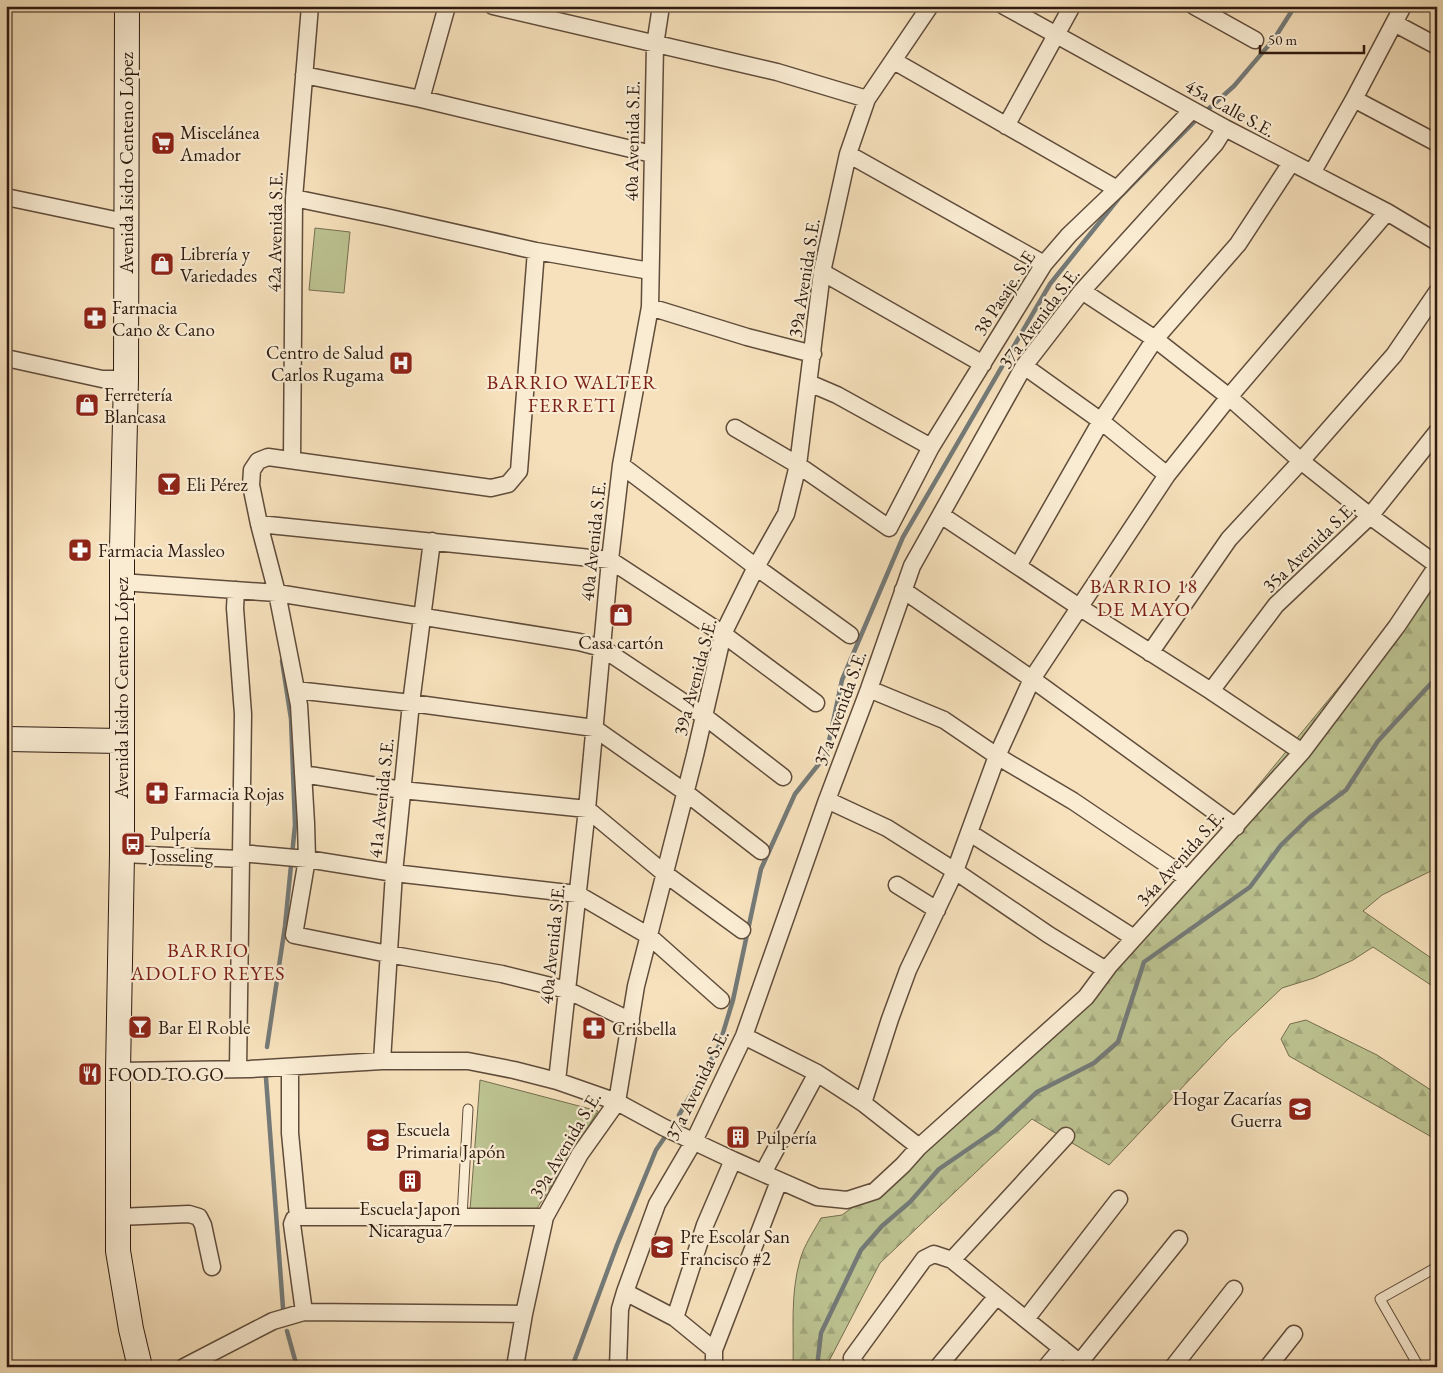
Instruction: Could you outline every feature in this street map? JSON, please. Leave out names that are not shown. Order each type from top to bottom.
[{"type":"street","name":"Avenida Isidro Centeno López","points":[[127,6],[126,379],[122,582],[122,854],[118,1071],[118,1251],[131,1330],[140,1367]]},
{"type":"street","name":"42a Avenida S.E.","points":[[292,460],[294,198],[310,6]]},
{"type":"street","points":[[421,99],[447,6]]},
{"type":"street","points":[[493,6],[654,45],[777,72],[867,99]]},
{"type":"street","name":"40a Avenida S.E.","points":[[557,1081],[587,809],[610,560],[622,465],[650,307],[654,45],[661,6]]},
{"type":"street","name":"39a Avenida S.E.","points":[[516,1367],[524,1314],[545,1217],[580,1154],[617,1102],[636,986],[686,792],[723,634],[756,567],[786,514],[798,465],[822,272],[848,154],[867,99],[930,6]]},
{"type":"street","name":"45a Calle S.E.","points":[[1004,6],[1224,128],[1387,212],[1437,242]]},
{"type":"street","points":[[1006,126],[1072,6]]},
{"type":"street","points":[[1194,6],[1255,40]]},
{"type":"street","points":[[1312,173],[1354,100],[1403,6]]},
{"type":"street","points":[[1394,23],[1437,46]]},
{"type":"street","points":[[894,61],[1117,189]]},
{"type":"street","points":[[304,75],[421,99],[652,154]]},
{"type":"street","points":[[1354,100],[1437,143]]},
{"type":"street","name":"38 Pasaje. S.E","points":[[798,465],[889,528],[931,447],[1044,264],[1069,235],[1198,114]]},
{"type":"street","name":"37a Avenida S.E.","points":[[618,1367],[620,1309],[657,1204],[694,1141],[744,1036],[912,566],[1024,366],[1082,291],[1215,144],[1224,128]]},
{"type":"street","points":[[848,154],[1044,264]]},
{"type":"street","points":[[1018,566],[1101,421],[1155,339],[1238,244],[1291,163]]},
{"type":"street","points":[[6,197],[125,222]]},
{"type":"street","points":[[294,198],[536,251],[650,271]]},
{"type":"street","points":[[863,1103],[908,970],[955,871],[997,756],[1032,679],[1167,475],[1229,397],[1387,212]]},
{"type":"street","points":[[536,251],[519,471],[508,484],[491,488],[268,457],[258,461],[252,470],[251,485],[277,593],[299,705],[307,859],[294,935],[502,974],[567,990],[631,1021]]},
{"type":"street","points":[[822,272],[983,364]]},
{"type":"street","points":[[1082,291],[1155,339],[1229,397],[1301,461],[1370,516],[1437,565]]},
{"type":"street","points":[[1150,653],[1229,539],[1301,461],[1394,355],[1437,292]]},
{"type":"street","points":[[650,307],[747,337],[813,354]]},
{"type":"street","points":[[6,358],[102,379],[126,379]]},
{"type":"street","points":[[1024,366],[1101,421],[1167,475]]},
{"type":"street","points":[[809,383],[837,395],[931,447]]},
{"type":"street","points":[[736,428],[798,465]]},
{"type":"street","name":"35a Avenida S.E.","points":[[1211,691],[1276,605],[1370,516],[1437,432]]},
{"type":"street","points":[[622,465],[756,567],[850,635]]},
{"type":"street","points":[[941,515],[1079,608],[1211,691],[1302,752]]},
{"type":"street","points":[[259,524],[610,560],[723,634],[816,702]]},
{"type":"street","name":"41a Avenida S.E.","points":[[382,1061],[394,873],[411,703],[432,541]]},
{"type":"street","name":"34a Avenida S.E.","points":[[118,1071],[238,1069],[382,1061],[468,1061],[557,1081],[617,1102],[733,1160],[817,1197],[848,1200],[875,1191],[919,1147],[1086,997],[1106,970],[1134,938],[1302,752],[1397,626],[1437,565]]},
{"type":"street","points":[[122,582],[277,593],[579,642],[602,648],[704,716],[783,777]]},
{"type":"street","points":[[236,590],[234,608],[243,714],[238,1069]]},
{"type":"street","points":[[903,590],[1032,679],[1236,827]]},
{"type":"street","points":[[869,689],[944,720],[997,756],[1073,801],[1187,878]]},
{"type":"street","points":[[296,690],[411,703],[594,728],[686,792],[762,851]]},
{"type":"street","points":[[6,739],[121,741]]},
{"type":"street","points":[[303,774],[402,790],[587,809],[664,873],[742,930]]},
{"type":"street","points":[[827,800],[887,828],[955,871],[1049,935],[1106,970]]},
{"type":"street","points":[[970,833],[1134,938]]},
{"type":"street","points":[[122,854],[307,859],[394,873],[577,894],[649,936],[722,1000]]},
{"type":"street","points":[[897,885],[937,910]]},
{"type":"street","points":[[744,1036],[817,1073],[863,1103],[919,1147]]},
{"type":"street","points":[[290,1067],[290,1133],[298,1217]]},
{"type":"street","points":[[763,1173],[817,1073]]},
{"type":"street","points":[[952,1260],[1066,1136]]},
{"type":"street","points":[[675,1318],[704,1225],[733,1160]]},
{"type":"street","points":[[714,1367],[714,1350],[779,1180]]},
{"type":"street","points":[[1026,1319],[1119,1199]]},
{"type":"street","points":[[118,1217],[189,1214],[199,1217],[203,1225],[212,1267]]},
{"type":"street","points":[[304,1312],[292,1224],[294,1219],[298,1217],[545,1217]]},
{"type":"street","points":[[858,1367],[852,1358],[924,1259],[934,1254],[952,1260],[1082,1364],[1179,1239]]},
{"type":"street","points":[[1174,1367],[1234,1289]]},
{"type":"street","points":[[625,1292],[675,1318],[714,1350]]},
{"type":"street","points":[[938,1367],[997,1296]]},
{"type":"street","points":[[184,1367],[273,1321],[304,1312],[524,1314]]},
{"type":"street","points":[[1268,1367],[1294,1334]]},
{"type":"street","points":[[1046,1367],[1062,1348]]},
{"type":"lane","points":[[462,1217],[468,1110]]},
{"type":"lane","points":[[1419,1367],[1380,1298],[1437,1267]]},
{"type":"green space","points":[[315,228],[350,232],[344,293],[309,290]]},
{"type":"green space","points":[[1437,566],[1437,868],[1382,895],[1363,911],[1437,962],[1437,989],[1373,947],[1353,960],[1314,978],[1282,988],[1228,1039],[1109,1165],[1032,1119],[880,1263],[829,1361],[835,1367],[793,1367],[793,1313],[797,1273],[804,1249],[821,1218],[842,1215],[875,1191],[1086,997],[1181,873],[1229,821]]},
{"type":"green space","points":[[1306,1020],[1377,1055],[1437,1094],[1437,1140],[1289,1056],[1281,1039],[1290,1024]]},
{"type":"green space","points":[[480,1080],[598,1111],[536,1210],[470,1210]]},
{"type":"waterway","points":[[1204,113],[1234,86],[1274,39],[1295,6]]},
{"type":"waterway","points":[[679,1115],[719,1046],[733,1000],[761,869],[795,794],[826,755],[842,680],[903,537],[1050,284],[1119,198],[1198,118]]},
{"type":"waterway","points":[[267,1047],[285,926],[295,825],[291,719],[282,661]]},
{"type":"waterway","points":[[817,1367],[821,1333],[861,1250],[882,1226],[910,1202],[939,1169],[996,1130],[1037,1092],[1094,1063],[1118,1042],[1144,962],[1250,887],[1281,845],[1310,817],[1346,790],[1378,741],[1436,678],[1437,669]]},
{"type":"waterway","points":[[266,1078],[283,1308]]},
{"type":"waterway","points":[[572,1367],[617,1245],[656,1150],[665,1137]]},
{"type":"waterway","points":[[287,1331],[297,1367]]},
{"type":"place","name":"Miscelánea Amador","points":[[163,143]]},
{"type":"place","name":"Librería y Variedades","points":[[162,264]]},
{"type":"place","name":"Farmacia Cano & Cano","points":[[95,318]]},
{"type":"place","name":"Centro de Salud Carlos Rugama","points":[[401,363]]},
{"type":"place","name":"Ferretería Blancasa","points":[[87,405]]},
{"type":"place","name":"Eli Pérez","points":[[169,484]]},
{"type":"place","name":"Farmacia Massleo","points":[[80,550]]},
{"type":"place","name":"Casa cartón","points":[[621,615]]},
{"type":"place","name":"Farmacia Rojas","points":[[157,793]]},
{"type":"place","name":"Pulpería Josseling","points":[[133,844]]},
{"type":"place","name":"Bar El Roble","points":[[140,1027]]},
{"type":"place","name":"Crisbella","points":[[594,1028]]},
{"type":"place","name":"FOOD TO GO","points":[[90,1074]]},
{"type":"place","name":"Hogar Zacarías Guerra","points":[[1300,1109]]},
{"type":"place","name":"Pulpería","points":[[738,1137]]},
{"type":"place","name":"Escuela Primaria Japón","points":[[378,1140]]},
{"type":"place","name":"Escuela Japon Nicaragua7","points":[[410,1181]]},
{"type":"place","name":"Pre Escolar San Francisco #2","points":[[662,1247]]},
{"type":"district","name":"BARRIO WALTER FERRETI","points":[[572,394]]},
{"type":"district","name":"BARRIO 18 DE MAYO","points":[[1144,598]]},
{"type":"district","name":"BARRIO ADOLFO REYES","points":[[208,962]]}]
